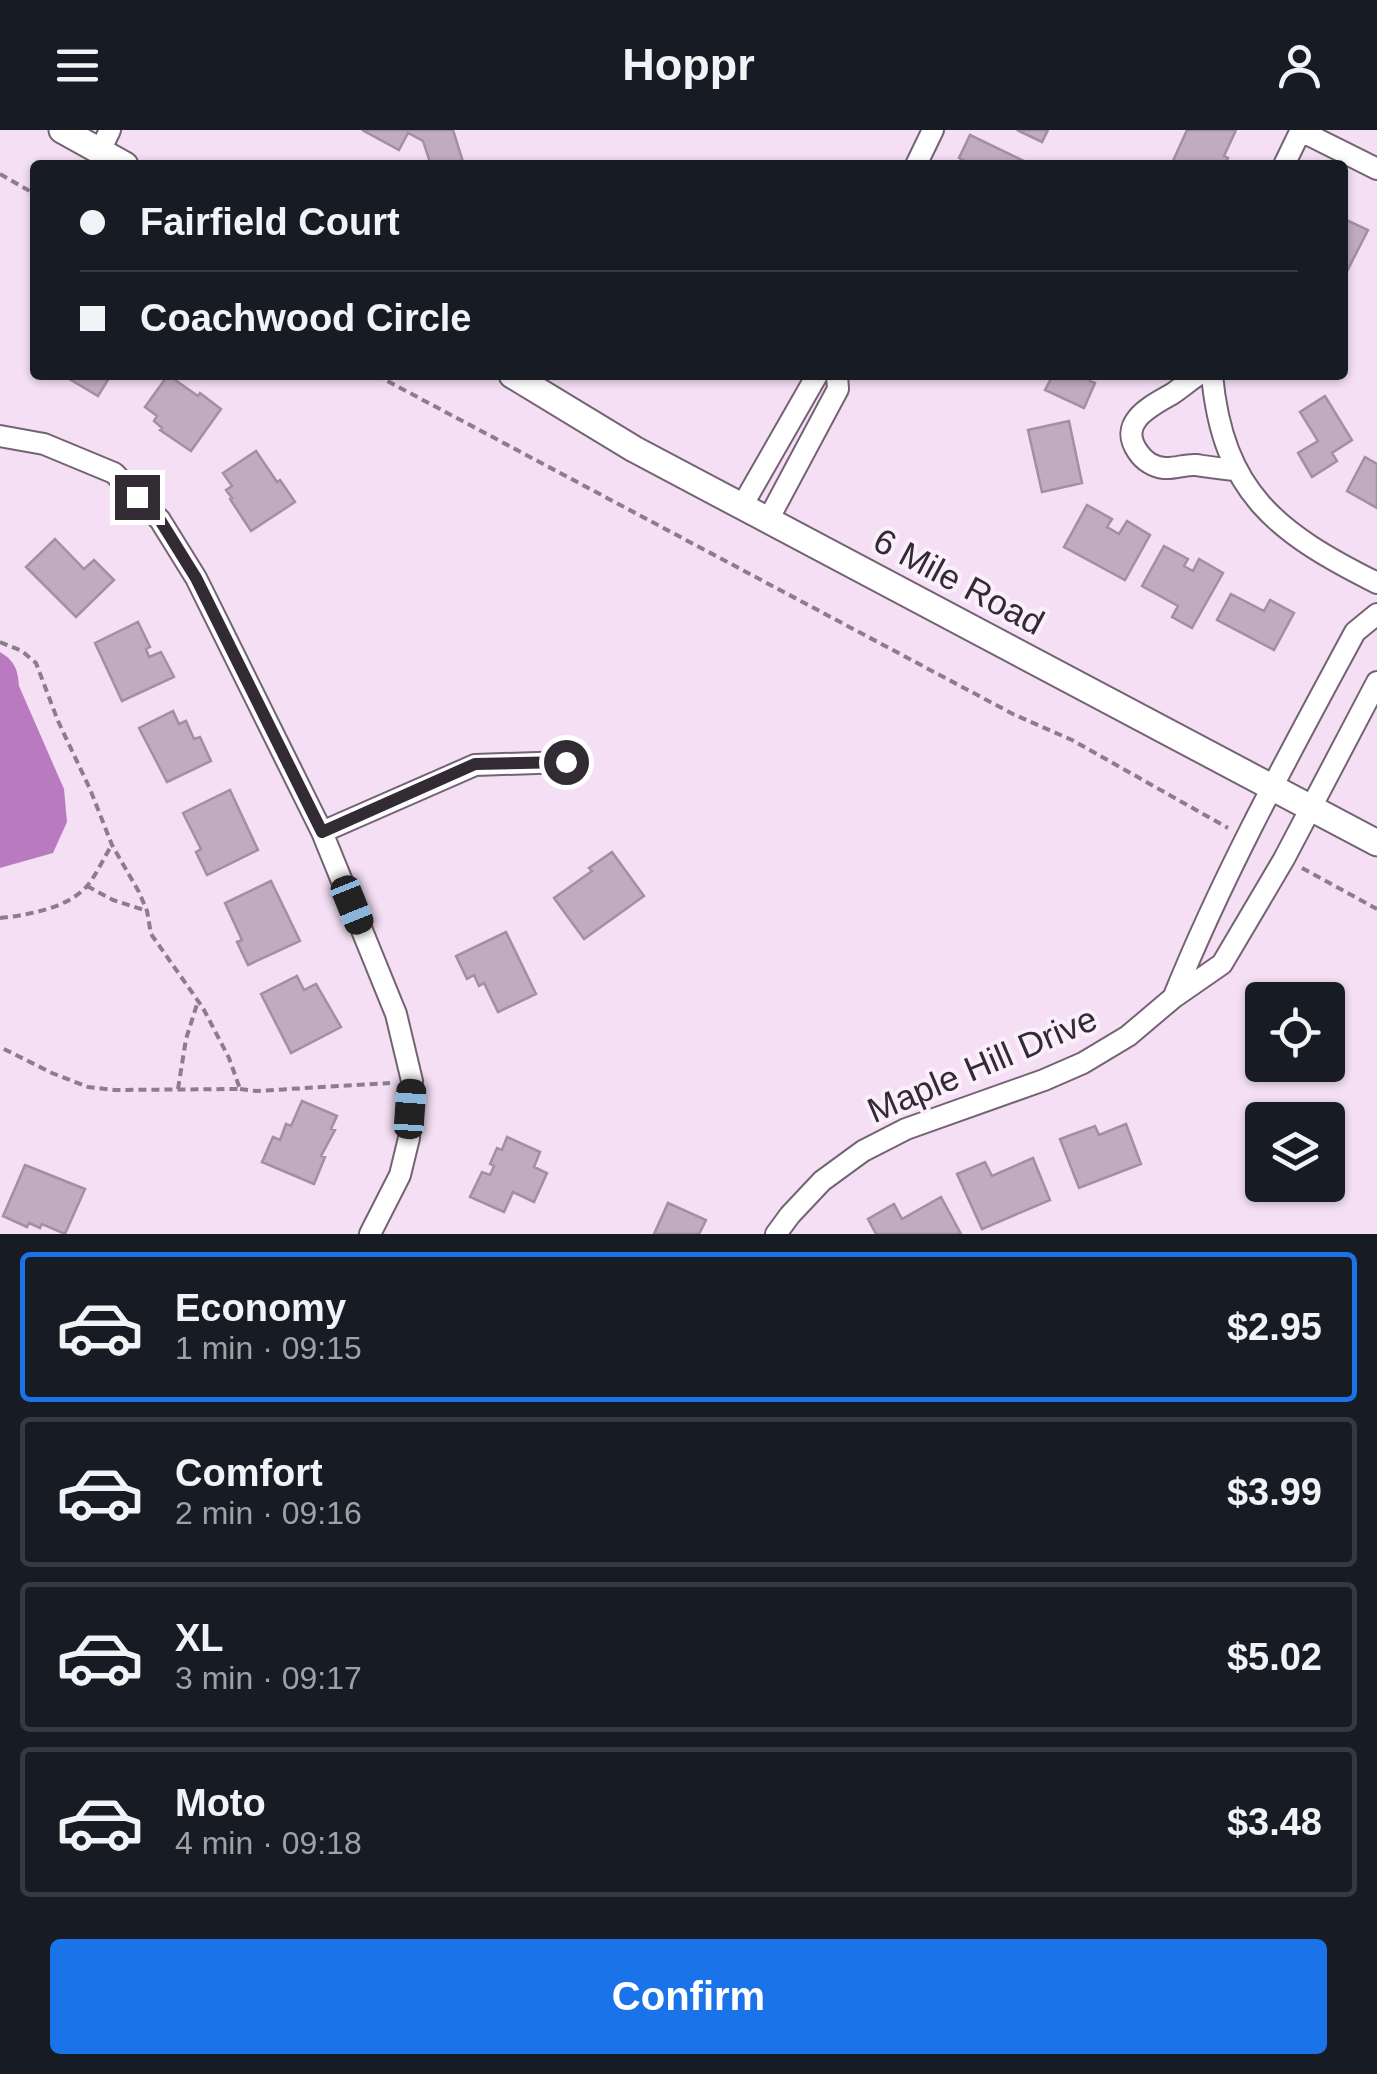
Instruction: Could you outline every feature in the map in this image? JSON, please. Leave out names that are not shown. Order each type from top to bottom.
[{"type":"street","points":[[62,130],[105,140],[121,160]]},
{"type":"street","points":[[918,160],[933,130]]},
{"type":"street","points":[[1286,160],[1301,130],[1377,170]]},
{"type":"street","name":"6 Mile Road","points":[[520,380],[634,449],[1377,843]]},
{"type":"street","points":[[742,506],[814,380]]},
{"type":"street","points":[[768,520],[838,389],[837,380]]},
{"type":"street","points":[[1192,380],[1139,415],[1133,426],[1132,442],[1140,456],[1163,468],[1196,465],[1236,470]]},
{"type":"street","points":[[1212,380],[1215,406],[1236,470],[1258,501],[1306,545],[1377,583]]},
{"type":"street","points":[[0,436],[44,444],[114,474],[160,520],[196,578],[322,832],[396,1014],[412,1080],[409,1138],[400,1175],[370,1234]]},
{"type":"street","name":"Maple Hill Drive","points":[[1173,998],[1193,948],[1272,787],[1355,632],[1377,614]]},
{"type":"street","name":"Maple Hill Drive","points":[[776,1234],[822,1181],[864,1151],[906,1129],[1083,1063],[1128,1036],[1222,964],[1284,858],[1377,682]]},
{"type":"street","points":[[322,832],[475,764],[566,762]]},
{"type":"path","points":[[0,174],[30,191]]},
{"type":"path","points":[[385,380],[1013,714],[1072,740],[1246,839]]},
{"type":"path","points":[[0,642],[22,651],[36,663],[112,844],[139,892],[151,934],[198,1001],[229,1058],[240,1089]]},
{"type":"path","points":[[0,918],[26,916],[65,901],[87,886],[112,844]]},
{"type":"path","points":[[1284,858],[1377,909]]},
{"type":"path","points":[[87,886],[146,911]]},
{"type":"path","points":[[178,1090],[186,1039],[198,1001]]},
{"type":"path","points":[[0,1046],[88,1087],[114,1090],[274,1090],[412,1080]]},
{"type":"shaded area","points":[[0,652],[15,666],[19,686],[64,789],[67,822],[53,853],[0,868]]},
{"type":"building","points":[[362,130],[453,130],[462,160],[429,160],[423,141],[408,133],[399,150]]},
{"type":"building","points":[[1017,130],[1048,130],[1042,142]]},
{"type":"building","points":[[1187,130],[1236,130],[1224,156],[1227,160],[1173,160]]},
{"type":"building","points":[[970,135],[1022,160],[963,160],[959,158]]},
{"type":"building","points":[[1348,221],[1368,230],[1348,269]]},
{"type":"building","points":[[71,380],[108,380],[98,396]]},
{"type":"building","points":[[164,380],[175,380],[221,409],[191,451],[160,430],[154,421],[157,416],[145,407]]},
{"type":"building","points":[[1050,380],[1095,383],[1084,408],[1045,390]]},
{"type":"building","points":[[1325,396],[1352,440],[1332,453],[1337,461],[1312,477],[1298,453],[1318,441],[1300,412]]},
{"type":"building","points":[[1069,421],[1082,483],[1042,492],[1028,430]]},
{"type":"building","points":[[256,451],[295,502],[251,531],[230,499],[226,490],[232,486],[223,473]]},
{"type":"building","points":[[1365,457],[1377,464],[1377,508],[1347,491]]},
{"type":"building","points":[[1087,505],[1112,519],[1107,527],[1119,534],[1127,521],[1150,535],[1125,580],[1064,547]]},
{"type":"building","points":[[55,539],[84,569],[94,560],[114,580],[76,617],[26,567]]},
{"type":"building","points":[[1164,546],[1188,559],[1184,566],[1193,571],[1199,559],[1223,573],[1192,628],[1172,617],[1178,606],[1142,586]]},
{"type":"building","points":[[1231,594],[1264,611],[1270,600],[1294,613],[1274,650],[1217,620]]},
{"type":"building","points":[[138,622],[150,647],[146,649],[149,657],[161,652],[174,677],[122,701],[95,643]]},
{"type":"building","points":[[173,711],[179,724],[186,721],[194,739],[200,737],[211,761],[167,782],[139,728]]},
{"type":"building","points":[[230,790],[258,850],[207,875],[196,852],[201,849],[183,813]]},
{"type":"building","points":[[612,852],[644,896],[584,939],[554,898]]},
{"type":"building","points":[[271,881],[300,941],[248,965],[237,942],[242,940],[225,903]]},
{"type":"building","points":[[506,932],[536,994],[498,1012],[484,983],[479,986],[474,975],[467,979],[456,956]]},
{"type":"building","points":[[297,976],[304,990],[316,984],[341,1027],[291,1053],[261,994]]},
{"type":"building","points":[[302,1101],[337,1116],[314,1184],[262,1162],[273,1137],[280,1140],[286,1124],[291,1126]]},
{"type":"building","points":[[1126,1124],[1141,1164],[1079,1188],[1060,1139],[1095,1126],[1099,1135]]},
{"type":"building","points":[[507,1137],[540,1152],[534,1167],[547,1173],[534,1202],[513,1192],[504,1212],[470,1197],[482,1172],[490,1175],[497,1148],[502,1150]]},
{"type":"building","points":[[1033,1158],[1050,1200],[982,1229],[957,1174],[985,1162],[992,1176]]},
{"type":"building","points":[[25,1165],[85,1189],[65,1234],[42,1224],[40,1228],[29,1223],[27,1227],[3,1216]]},
{"type":"building","points":[[941,1197],[961,1234],[876,1234],[868,1219],[894,1204],[902,1219]]},
{"type":"building","points":[[668,1203],[706,1220],[699,1234],[654,1234]]},
{"type":"route","points":[[137,497],[160,520],[196,578],[322,832],[475,764],[566,762]]}]
